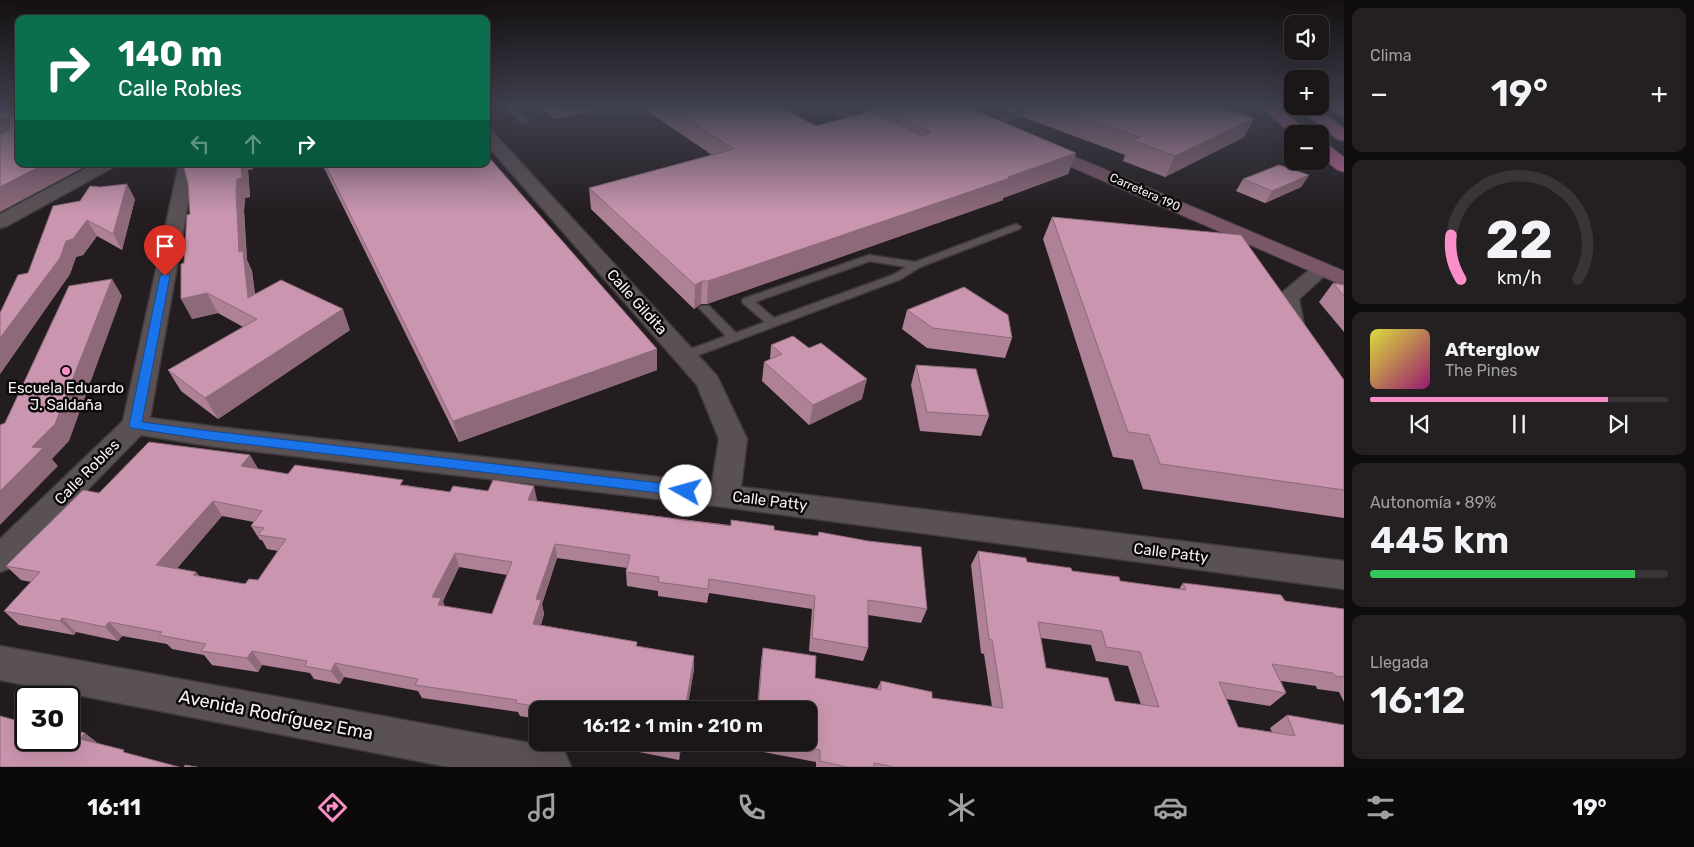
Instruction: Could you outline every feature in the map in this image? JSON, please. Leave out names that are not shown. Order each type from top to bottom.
[{"type":"highway","points":[[1329,154],[1344,166]]},
{"type":"street","name":"Calle Gildita","points":[[493,142],[708,382],[733,439],[725,496]]},
{"type":"street","name":"Carretera 190","points":[[1029,142],[1344,279]]},
{"type":"street","points":[[0,222],[101,167]]},
{"type":"street","points":[[135,425],[186,167]]},
{"type":"street","points":[[1305,352],[1294,336],[1288,298],[1322,269]]},
{"type":"street","name":"Calle Patty","points":[[135,425],[210,436],[725,496],[1344,575]]},
{"type":"street","name":"Calle Robles","points":[[0,559],[135,425]]},
{"type":"street","name":"Avenida Rodríguez Ema","points":[[0,663],[552,767]]},
{"type":"lane","points":[[684,356],[897,277],[916,265],[1016,227]]},
{"type":"lane","points":[[773,323],[748,301],[869,258],[916,265]]},
{"type":"lane","points":[[705,308],[734,337]]},
{"type":"building","points":[[0,142],[15,142],[15,167],[39,167],[0,187]]},
{"type":"building","points":[[723,142],[1050,142],[1076,153],[1008,177],[1010,178],[708,281],[702,281],[695,285],[589,188],[734,149]]},
{"type":"building","points":[[1137,142],[1205,142],[1175,156]]},
{"type":"building","points":[[490,159],[657,349],[453,421],[326,167],[490,167]]},
{"type":"building","points":[[1279,165],[1284,167],[1284,170],[1294,170],[1309,175],[1272,191],[1243,179]]},
{"type":"building","points":[[184,167],[241,167],[242,178],[237,179],[236,192],[239,252],[243,251],[248,298],[281,280],[343,309],[205,398],[168,370],[257,319],[207,293],[181,299],[181,264],[184,263],[187,215],[190,214],[188,183]]},
{"type":"building","points":[[127,184],[113,234],[87,220],[73,239],[66,241],[60,258],[0,338],[0,313],[18,275],[28,273],[53,206],[80,201],[90,186],[100,187]]},
{"type":"building","points":[[1052,217],[1241,235],[1344,380],[1344,490],[1160,464],[1149,435],[1128,432]]},
{"type":"building","points":[[112,279],[55,424],[32,447],[43,448],[0,491],[0,425],[5,423],[69,286]]},
{"type":"building","points":[[1333,283],[1344,285],[1344,296]]},
{"type":"building","points":[[964,287],[1008,315],[1012,338],[933,328],[907,310]]},
{"type":"building","points":[[793,336],[809,348],[821,343],[867,379],[813,405],[764,362],[782,354],[771,345]]},
{"type":"building","points":[[916,365],[976,369],[989,416],[927,412]]},
{"type":"building","points":[[149,442],[250,455],[241,466],[288,474],[295,465],[403,480],[400,485],[450,492],[453,486],[488,491],[493,480],[534,486],[528,500],[731,526],[731,520],[774,526],[774,530],[818,536],[819,532],[868,541],[921,547],[927,609],[868,600],[868,648],[812,638],[815,596],[709,579],[708,589],[658,582],[659,577],[626,572],[630,555],[555,544],[536,599],[541,600],[533,624],[637,642],[636,646],[694,656],[686,701],[529,701],[529,705],[516,703],[517,700],[415,685],[418,679],[335,663],[331,671],[305,666],[307,661],[252,651],[247,658],[201,651],[206,644],[159,635],[162,632],[109,622],[105,627],[62,618],[60,621],[4,611],[40,572],[6,566],[83,490],[99,493]],"holes":[[[213,501],[262,511],[251,526],[264,528],[258,535],[286,539],[258,580],[249,579],[245,584],[193,575],[196,572],[156,565]],[[455,553],[512,562],[492,614],[438,605],[441,598],[432,597]]]},
{"type":"building","points":[[978,551],[1026,558],[1027,562],[1071,568],[1072,571],[1119,577],[1120,581],[1186,590],[1183,583],[1281,595],[1285,601],[1344,609],[1344,677],[1335,676],[1333,673],[1272,664],[1286,693],[1219,682],[1238,727],[1295,736],[1287,715],[1344,725],[1344,767],[894,767],[874,763],[874,767],[847,767],[820,761],[820,750],[817,749],[817,701],[759,701],[763,648],[816,656],[815,678],[881,690],[881,681],[932,692],[932,698],[1003,708],[992,640],[989,639]],"holes":[[[1038,622],[1102,631],[1106,647],[1140,652],[1159,707],[1115,701],[1108,678],[1046,668]]]},
{"type":"building","points":[[0,716],[15,720],[15,751],[80,751],[80,739],[179,767],[0,767]]},
{"type":"building","points":[[80,732],[85,733],[80,739]]},
{"type":"place","name":"Escuela Eduardo J. Saldaña","points":[[66,371]]},
{"type":"route","points":[[165,276],[135,425],[210,436],[686,491]]}]
